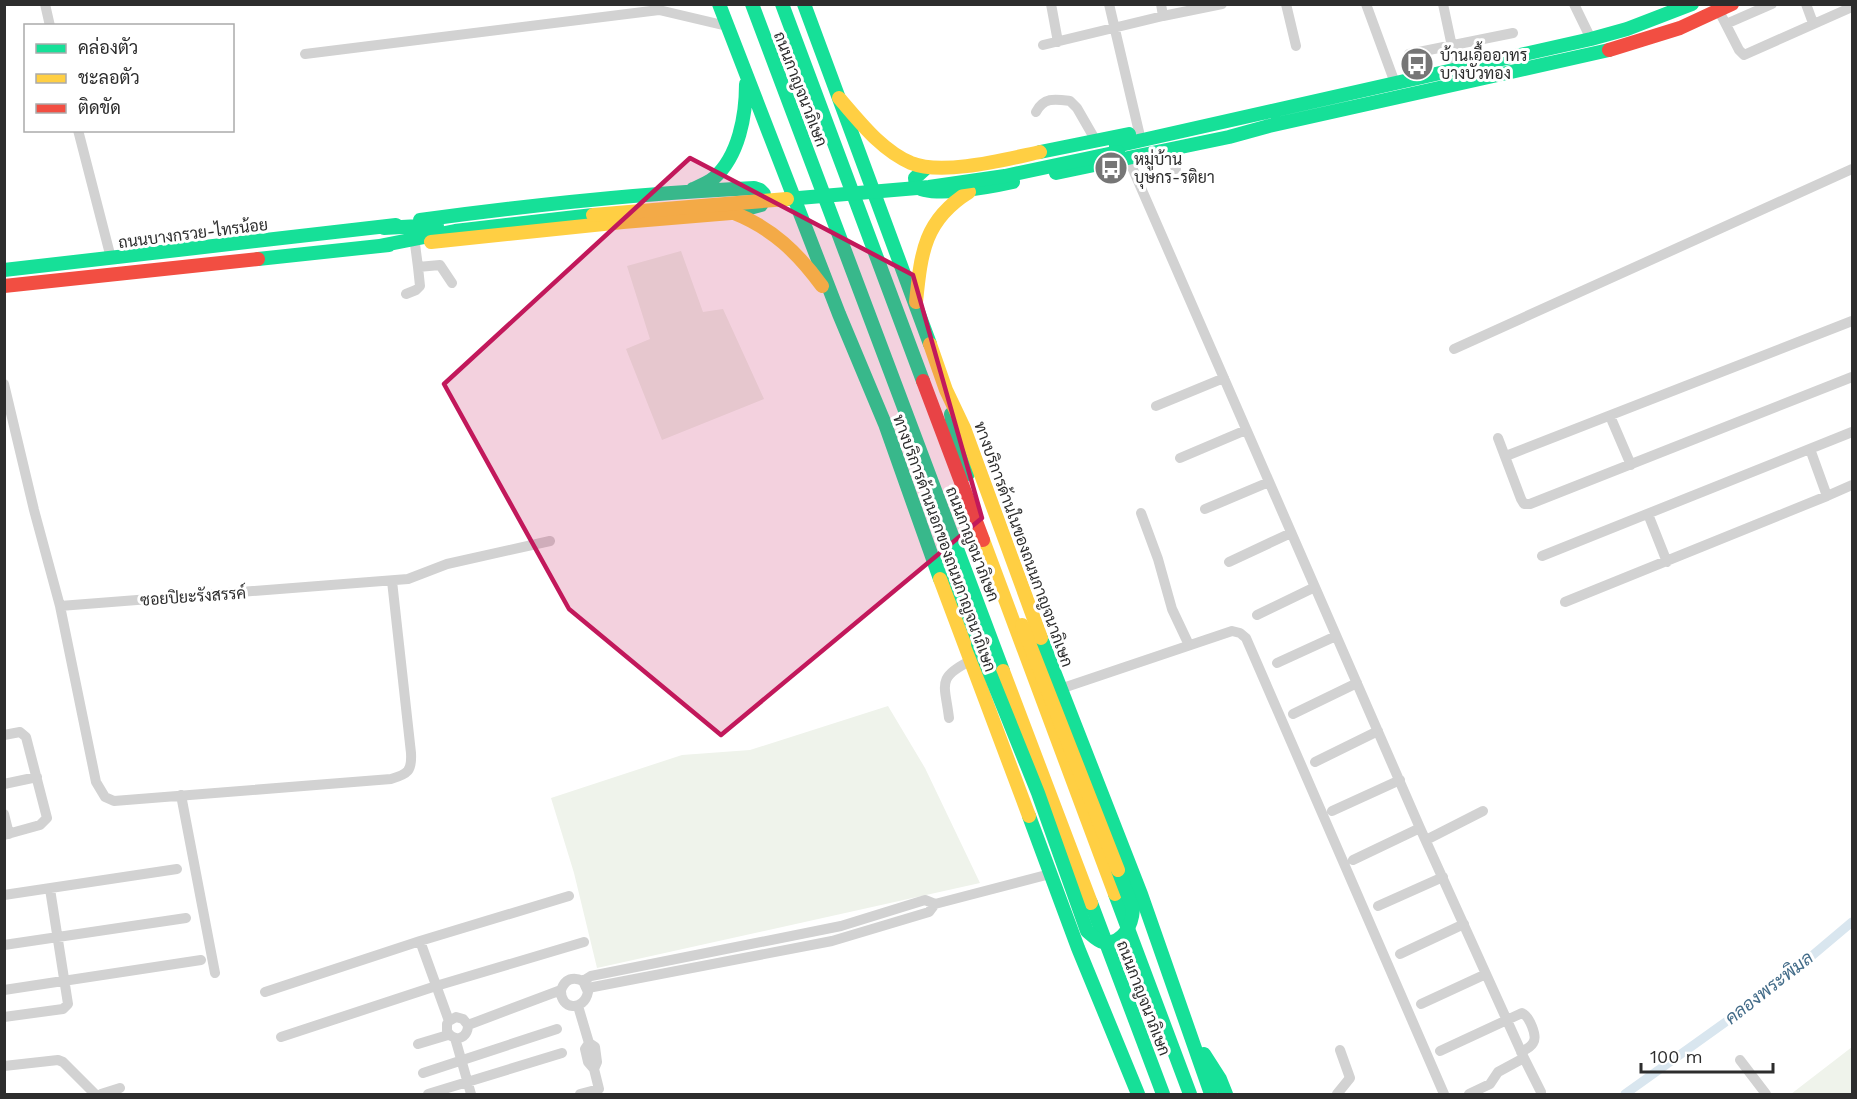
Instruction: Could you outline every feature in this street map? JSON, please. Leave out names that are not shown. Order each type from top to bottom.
[{"type":"main road","name":"ทางบริการด้านนอกของถนนกาญจนาภิเษก","points":[[719,4],[839,314],[885,424],[970,661],[1136,1095]]},
{"type":"main road","name":"ถนนกาญจนาภิเษก","points":[[752,4],[1163,1095]]},
{"type":"main road","name":"ถนนกาญจนาภิเษก","points":[[782,4],[1190,1095]]},
{"type":"main road","name":"ทางบริการด้านในของถนนกาญจนาภิเษก","points":[[804,4],[916,302],[946,390],[964,428],[1060,689],[1141,894],[1211,1095]]},
{"type":"main road","points":[[926,168],[915,178],[918,190],[930,192],[972,190],[1121,152],[1266,111],[1591,39],[1627,29],[1688,5]]},
{"type":"main road","points":[[1121,152],[1168,150],[1604,52],[1680,28],[1726,8]]},
{"type":"main road","points":[[689,192],[716,177],[736,143],[745,113],[747,95],[745,72]]},
{"type":"main road","points":[[839,98],[868,132],[892,152],[914,165],[926,168],[985,163],[1228,113],[1266,111]]},
{"type":"main road","points":[[384,228],[593,213],[928,180],[1121,152],[1233,129],[1269,126]]},
{"type":"main road","points":[[379,246],[734,213],[761,205],[764,194],[754,188],[689,192],[442,216],[384,228]]},
{"type":"main road","points":[[916,302],[920,264],[927,240],[936,221],[945,207],[972,190]]},
{"type":"main road","points":[[379,246],[454,231],[593,213]]},
{"type":"main road","points":[[734,213],[758,223],[788,245],[820,284],[839,314]]},
{"type":"main road","name":"ถนนบางกรวย-ไทรน้อย","points":[[4,270],[384,228]]},
{"type":"main road","name":"ถนนบางกรวย-ไทรน้อย","points":[[4,286],[379,246]]},
{"type":"main road","points":[[912,499],[952,580],[978,644],[1038,793],[1087,931],[1103,942],[1114,940],[1130,928],[1133,909],[1022,625],[955,438],[946,390]]},
{"type":"main road","points":[[1187,1025],[1220,1079],[1226,1095]]},
{"type":"street","points":[[45,4],[50,24]]},
{"type":"street","points":[[1051,4],[1058,42]]},
{"type":"street","points":[[1109,4],[1140,132]]},
{"type":"street","points":[[1161,4],[1163,16]]},
{"type":"street","points":[[1286,4],[1296,46]]},
{"type":"street","points":[[1366,4],[1395,83]]},
{"type":"street","points":[[1443,4],[1457,70]]},
{"type":"street","points":[[1574,4],[1591,39]]},
{"type":"street","points":[[1726,24],[1772,4]]},
{"type":"street","points":[[1806,4],[1813,23]]},
{"type":"street","points":[[1043,45],[1217,5]]},
{"type":"street","points":[[305,54],[664,7],[727,26]]},
{"type":"street","points":[[1726,8],[1726,24],[1739,50],[1744,54],[1852,7]]},
{"type":"street","points":[[1409,54],[1513,33]]},
{"type":"street","points":[[1036,112],[1047,100],[1070,101],[1077,108],[1096,141]]},
{"type":"street","points":[[79,132],[111,258]]},
{"type":"street","points":[[1168,150],[1176,169]]},
{"type":"street","points":[[1121,152],[1224,378],[1420,828],[1522,1055],[1541,1092]]},
{"type":"street","points":[[1454,349],[1852,169]]},
{"type":"street","points":[[406,294],[420,286],[415,244]]},
{"type":"street","points":[[418,267],[440,265],[452,284]]},
{"type":"street","points":[[1506,456],[1852,321]]},
{"type":"street","points":[[1498,438],[1521,498],[1524,504],[1530,504],[1852,377]]},
{"type":"street","points":[[1156,406],[1224,378]]},
{"type":"street","points":[[4,384],[60,606],[96,782],[105,797],[114,801],[391,779],[404,775],[412,764],[392,581]]},
{"type":"street","points":[[1611,416],[1631,465]]},
{"type":"street","points":[[1180,458],[1246,430]]},
{"type":"street","points":[[1542,556],[1852,432]]},
{"type":"street","points":[[1810,449],[1827,496]]},
{"type":"street","points":[[1205,509],[1269,482]]},
{"type":"street","points":[[1565,602],[1852,485]]},
{"type":"street","points":[[1141,513],[1158,559],[1172,609],[1189,645]]},
{"type":"street","points":[[1648,514],[1666,562]]},
{"type":"street","points":[[1229,562],[1291,533]]},
{"type":"street","name":"ซอยปิยะรังสรรค์","points":[[60,606],[408,579],[447,564],[550,541]]},
{"type":"street","points":[[1257,615],[1315,588]]},
{"type":"street","points":[[1060,689],[1232,630],[1246,638],[1444,1095]]},
{"type":"street","points":[[1278,663],[1336,636]]},
{"type":"street","points":[[949,718],[946,677],[957,667],[970,661]]},
{"type":"street","points":[[1293,714],[1357,683]]},
{"type":"street","points":[[1315,762],[1378,731]]},
{"type":"street","points":[[4,735],[23,733],[37,777],[46,818],[40,825],[7,834],[4,814]]},
{"type":"street","points":[[4,784],[37,777]]},
{"type":"street","points":[[1332,811],[1400,780]]},
{"type":"street","points":[[181,795],[215,973]]},
{"type":"street","points":[[1426,840],[1483,811]]},
{"type":"street","points":[[1353,860],[1420,828]]},
{"type":"street","points":[[4,895],[177,869]]},
{"type":"street","points":[[585,985],[591,976],[848,924],[925,900],[935,904],[1050,874]]},
{"type":"street","points":[[1378,906],[1443,877]]},
{"type":"street","points":[[4,1017],[63,1009],[68,1004],[50,889]]},
{"type":"street","points":[[265,992],[420,941],[569,896]]},
{"type":"street","points":[[585,985],[832,941],[929,912],[935,904]]},
{"type":"street","points":[[4,945],[186,918]]},
{"type":"street","points":[[848,924],[851,936]]},
{"type":"street","points":[[1400,954],[1464,924]]},
{"type":"street","points":[[420,941],[449,1021]]},
{"type":"street","points":[[281,1037],[436,986],[584,942]]},
{"type":"street","points":[[710,952],[712,964]]},
{"type":"street","points":[[4,990],[201,960]]},
{"type":"street","points":[[1421,1004],[1486,974]]},
{"type":"street","points":[[574,978],[585,985],[588,992],[585,1001],[578,1006],[565,1002],[560,994],[561,990],[562,985],[574,978]]},
{"type":"street","points":[[468,1025],[561,990]]},
{"type":"street","points":[[578,1006],[589,1043],[595,1047],[597,1062],[594,1069],[599,1089],[580,1095]]},
{"type":"street","points":[[1440,1051],[1522,1013],[1528,1016],[1535,1041],[1522,1055],[1498,1072],[1490,1084],[1469,1095]]},
{"type":"street","points":[[418,1044],[452,1036],[458,1039],[465,1035],[468,1025],[463,1018],[456,1017],[449,1021],[446,1027],[452,1036],[461,1060],[471,1095]]},
{"type":"street","points":[[423,1073],[557,1029]]},
{"type":"street","points":[[1337,1095],[1350,1078],[1340,1050]]},
{"type":"street","points":[[428,1094],[562,1053]]},
{"type":"street","points":[[4,1066],[58,1060],[63,1062],[95,1095]]},
{"type":"street","points":[[1740,1060],[1766,1095]]},
{"type":"street","points":[[101,1095],[120,1088]]},
{"type":"highlighted area","points":[[690,158],[913,275],[982,518],[721,735],[569,609],[444,384]]},
{"type":"shaded area","points":[[681,251],[703,312],[723,309],[764,399],[662,440],[626,349],[650,339],[627,266]]},
{"type":"shaded area","points":[[888,706],[925,768],[980,883],[597,968],[574,873],[551,798],[682,755],[750,750]]},
{"type":"shaded area","points":[[1852,1047],[1852,1094],[1791,1094]]},
{"type":"waterway","name":"คลองพระพิมล","points":[[1625,1094],[1776,986],[1852,922]]},
{"type":"traffic: fast","points":[[719,4],[839,314],[885,424],[940,579]]},
{"type":"traffic: fast","points":[[752,4],[1003,671]]},
{"type":"traffic: fast","points":[[782,4],[923,381]]},
{"type":"traffic: fast","points":[[804,4],[930,344]]},
{"type":"traffic: fast","points":[[1116,146],[1591,39],[1627,29],[1692,4]]},
{"type":"traffic: fast","points":[[1056,173],[1229,137],[1609,50]]},
{"type":"traffic: fast","points":[[693,189],[714,178],[730,158],[745,109],[746,84]]},
{"type":"traffic: fast","points":[[1040,152],[1129,134]]},
{"type":"traffic: fast","points":[[787,199],[929,187],[1005,176],[1118,152]]},
{"type":"traffic: fast","points":[[926,168],[915,178],[916,186],[923,190],[948,192],[1013,182]]},
{"type":"traffic: fast","points":[[420,220],[628,196],[754,188],[764,194],[761,205],[731,213]]},
{"type":"traffic: fast","points":[[379,246],[455,231],[593,215]]},
{"type":"traffic: fast","points":[[4,270],[396,225]]},
{"type":"traffic: fast","points":[[384,228],[437,225]]},
{"type":"traffic: fast","points":[[258,259],[389,245]]},
{"type":"traffic: fast","points":[[951,414],[955,438],[968,474]]},
{"type":"traffic: fast","points":[[941,559],[978,644]]},
{"type":"traffic: fast","points":[[1041,638],[1141,894],[1211,1094]]},
{"type":"traffic: fast","points":[[978,644],[1038,793],[1087,931],[1103,942],[1110,942],[1121,937],[1132,915],[1133,909],[1118,870]]},
{"type":"traffic: fast","points":[[1029,816],[1078,948],[1138,1094]]},
{"type":"traffic: fast","points":[[1115,894],[1190,1094]]},
{"type":"traffic: fast","points":[[1091,903],[1163,1094]]},
{"type":"traffic: fast","points":[[1204,1054],[1220,1079],[1226,1094]]},
{"type":"traffic: slow","points":[[839,98],[863,126],[890,151],[911,163],[924,167],[975,165],[1040,152]]},
{"type":"traffic: slow","points":[[916,302],[920,268],[927,239],[942,214],[969,192]]},
{"type":"traffic: slow","points":[[593,215],[787,199]]},
{"type":"traffic: slow","points":[[431,242],[731,213]]},
{"type":"traffic: slow","points":[[734,213],[760,226],[794,252],[822,286]]},
{"type":"traffic: slow","points":[[930,344],[946,390],[964,428],[1041,638]]},
{"type":"traffic: slow","points":[[983,540],[1115,894]]},
{"type":"traffic: slow","points":[[940,579],[1029,816]]},
{"type":"traffic: slow","points":[[1022,625],[1118,870]]},
{"type":"traffic: slow","points":[[1003,671],[1091,903]]},
{"type":"traffic: jam","points":[[1609,50],[1680,28],[1732,4]]},
{"type":"traffic: jam","points":[[4,286],[258,259]]},
{"type":"traffic: jam","points":[[923,381],[983,540]]},
{"type":"place","name":"บ้านเอื้ออาทร บางบัวทอง","points":[[1417,64]]},
{"type":"place","name":"หมู่บ้าน บุษกร-รติยา","points":[[1111,168]]}]
